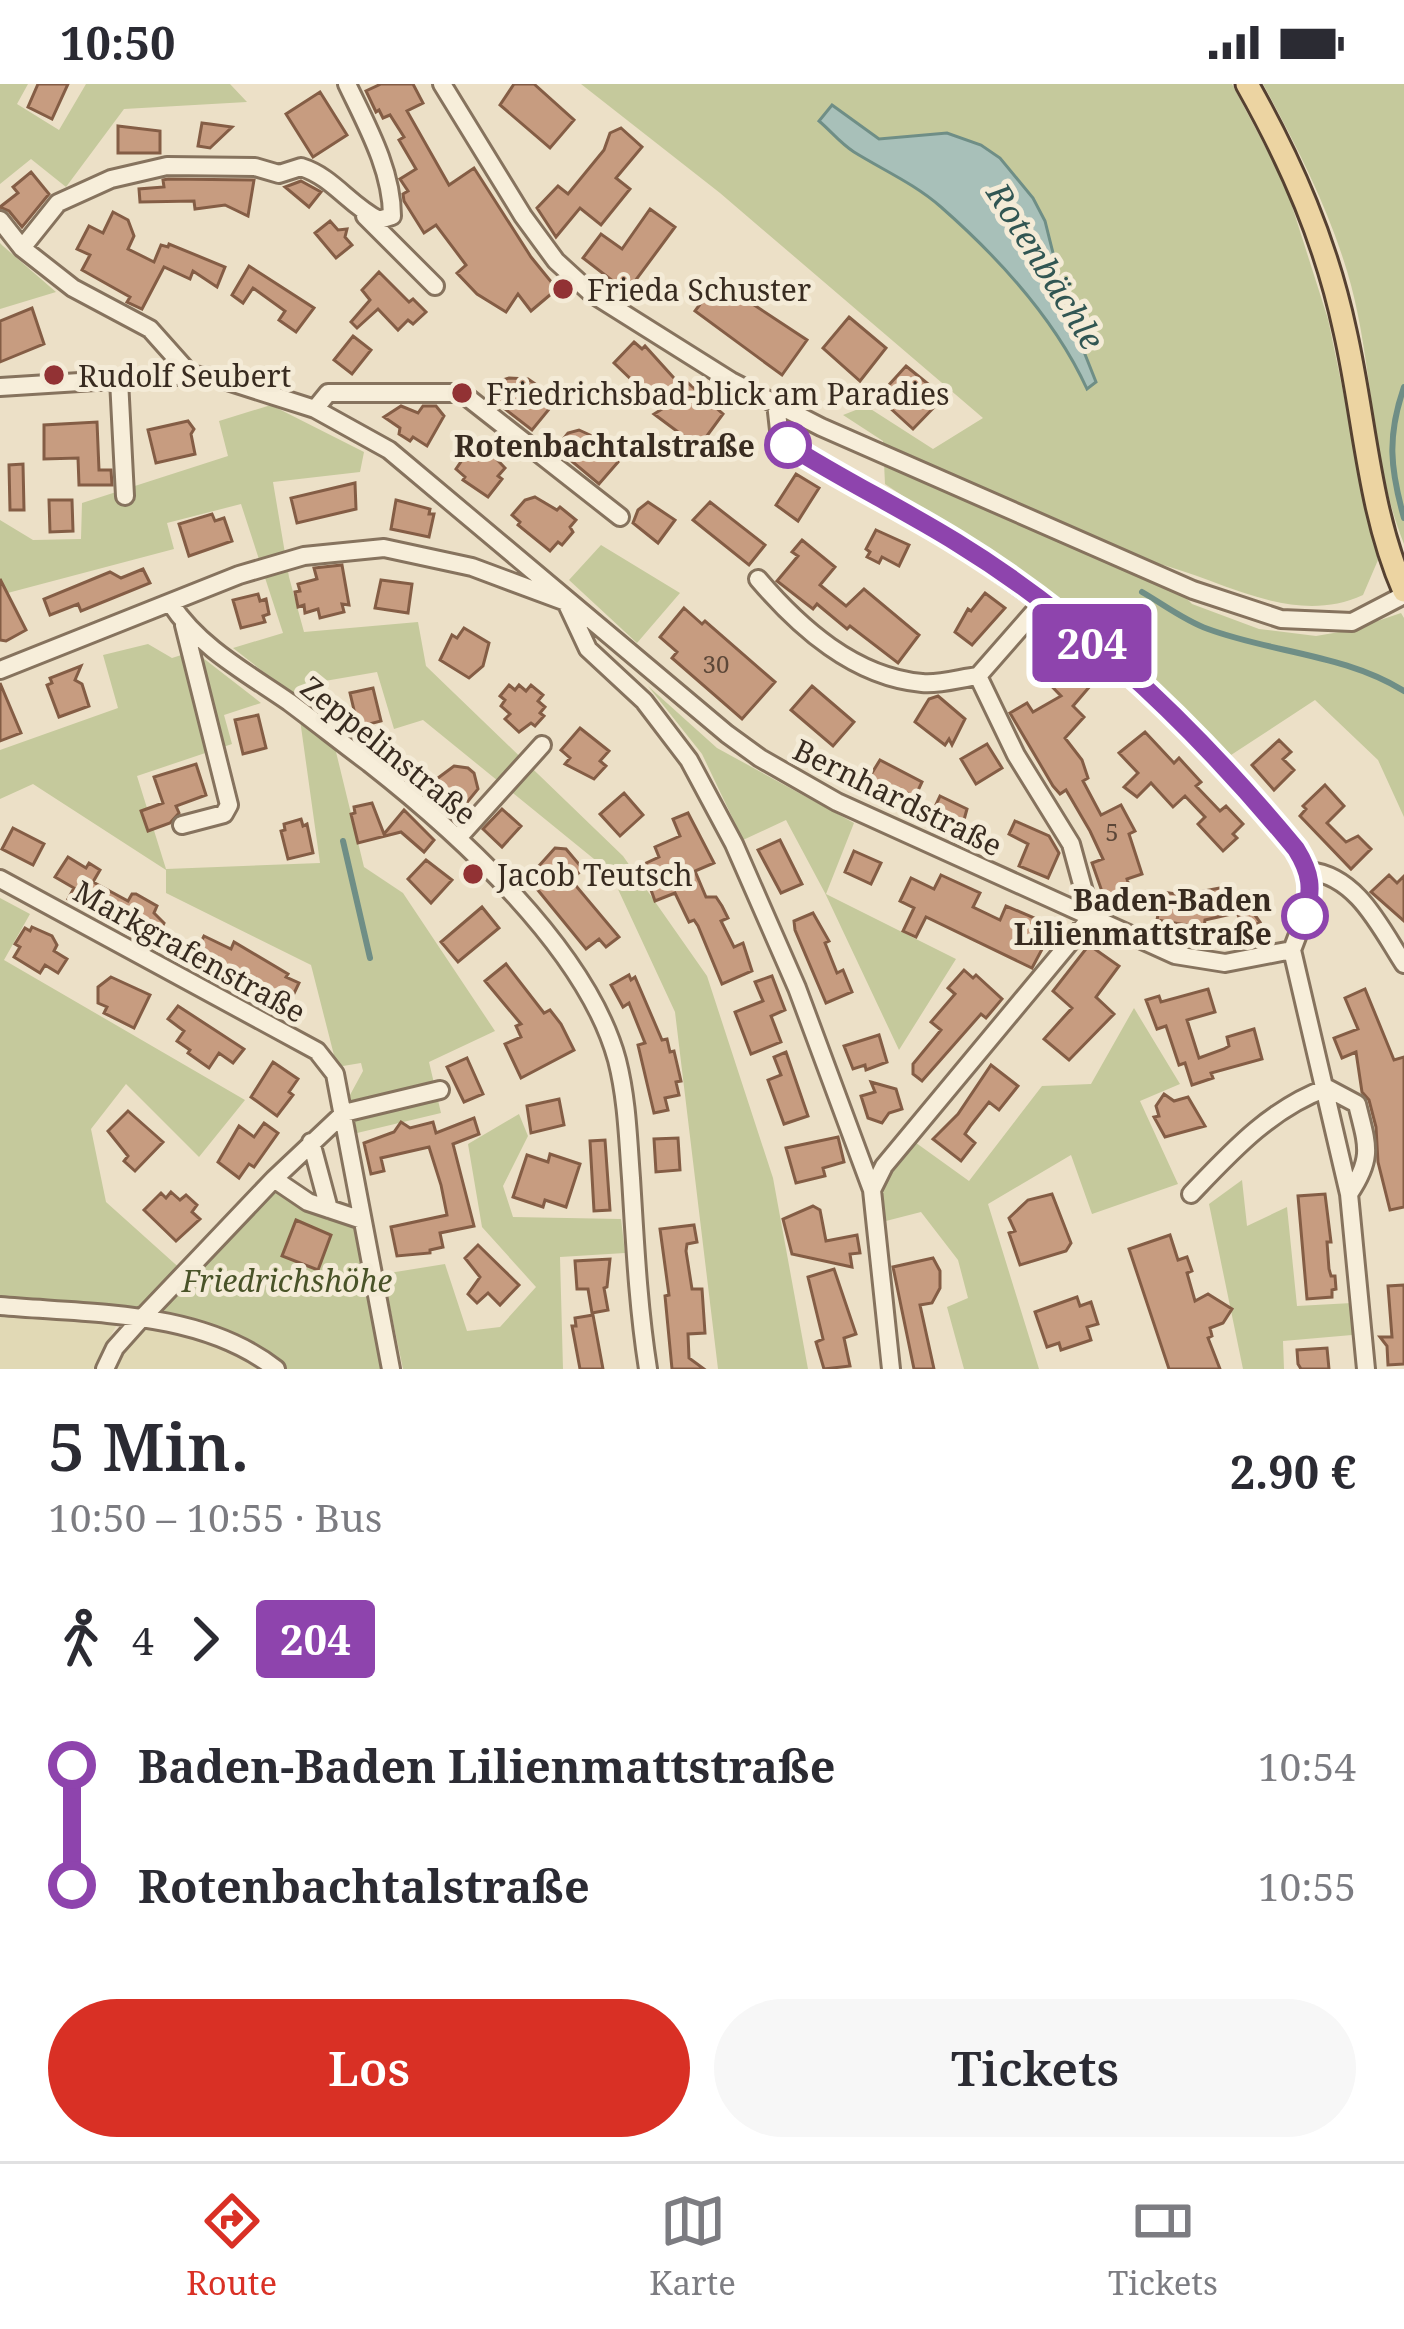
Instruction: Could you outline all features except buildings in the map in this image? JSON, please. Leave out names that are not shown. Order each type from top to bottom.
[{"type":"main road","points":[[1247,84],[1298,179],[1334,284],[1382,530],[1404,593]]},
{"type":"street","points":[[22,248],[58,203],[111,179],[167,166],[254,167],[279,174],[301,166],[331,181],[361,211],[379,220],[392,216],[374,143],[347,84]]},
{"type":"street","points":[[442,84],[556,261],[591,293],[731,381],[1193,590],[1281,619],[1352,622],[1404,593]]},
{"type":"street","points":[[331,181],[435,286]]},
{"type":"street","points":[[0,220],[22,248],[73,288],[150,329],[191,375]]},
{"type":"street","name":"Bernhardstraße","points":[[0,387],[191,375],[218,378],[315,409],[389,450],[515,553],[566,602],[760,758],[837,802],[1175,955],[1225,963],[1292,950]]},
{"type":"street","points":[[119,380],[125,496]]},
{"type":"street","points":[[315,409],[328,393],[462,393],[620,518]]},
{"type":"street","points":[[776,404],[779,430],[788,445],[958,543],[1042,602],[1150,692],[1278,827],[1309,871],[1308,908],[1292,950],[1349,1194],[1366,1369]]},
{"type":"street","points":[[0,670],[239,575],[304,556],[384,548],[472,567],[566,602],[588,649],[644,701],[688,760],[734,844],[797,988],[872,1190],[890,1369]]},
{"type":"street","points":[[758,579],[807,633],[849,659],[923,683],[978,676],[1042,602]]},
{"type":"street","name":"Zeppelinstraße","points":[[171,604],[209,647],[308,716],[458,838],[556,946],[596,1010],[616,1057],[626,1107],[648,1369]]},
{"type":"street","points":[[182,825],[224,814],[230,805],[184,624]]},
{"type":"street","points":[[872,1190],[884,1166],[1091,916],[1071,844],[1016,755],[978,676]]},
{"type":"street","points":[[458,838],[542,746]]},
{"type":"street","points":[[1309,871],[1327,873],[1366,905],[1404,964]]},
{"type":"street","name":"Markgrafenstraße","points":[[0,879],[317,1051],[335,1074],[391,1369]]},
{"type":"street","points":[[1191,1194],[1248,1134],[1308,1094],[1327,1088],[1357,1104],[1369,1153],[1366,1169],[1349,1194]]},
{"type":"street","points":[[105,1369],[115,1348],[140,1320],[344,1113],[440,1090]]},
{"type":"street","points":[[311,1142],[328,1210]]},
{"type":"street","points":[[274,1179],[308,1202],[362,1220]]},
{"type":"street","points":[[0,1306],[140,1320],[220,1336],[253,1351],[276,1369]]},
{"type":"shaded area","points":[[0,1306],[121,1317],[93,1369],[0,1369]]},
{"type":"shaded area","points":[[140,1320],[197,1330],[276,1369],[105,1369]]},
{"type":"green space","points":[[0,84],[28,84],[17,104],[59,130],[86,84],[230,84],[247,102],[124,109],[66,187],[31,159],[0,184]]},
{"type":"green space","points":[[581,84],[1232,84],[1285,184],[1328,319],[1378,560],[1363,595],[1309,606],[1255,596],[1151,562],[1192,604],[1259,629],[1316,636],[1401,613],[1404,817],[1378,760],[1315,700],[1231,755],[1069,607],[885,484],[883,441],[843,415],[866,406],[933,449],[983,418],[720,193]]},
{"type":"green space","points":[[1263,84],[1404,84],[1404,544],[1384,477],[1347,271],[1310,176]]},
{"type":"green space","points":[[0,243],[3,246],[56,292],[0,309]]},
{"type":"green space","points":[[271,405],[364,452],[360,472],[273,482],[304,632],[418,622],[426,666],[623,856],[707,976],[773,1178],[808,1369],[718,1369],[675,1012],[610,872],[423,720],[394,729],[377,672],[319,682],[364,867],[403,893],[495,1031],[429,1062],[441,1113],[357,1133],[350,1095],[363,1071],[361,1063],[337,1067],[311,965],[166,893],[166,870],[33,784],[0,799],[0,750],[118,708],[103,655],[148,644],[172,658],[194,651],[261,703],[224,715],[232,744],[137,776],[166,869],[320,863],[297,698],[233,648],[283,633],[241,504],[167,523],[174,549],[0,595],[0,520],[33,540],[81,539],[82,503],[228,456],[219,421]]},
{"type":"green space","points":[[601,545],[680,593],[637,643],[569,580]]},
{"type":"green space","points":[[648,686],[717,748],[854,823],[826,894],[956,959],[899,1050],[786,820],[743,840],[702,754]]},
{"type":"green space","name":"Friedrichshöhe","points":[[0,898],[30,914],[4,960],[245,1100],[199,1157],[126,1084],[91,1129],[106,1202],[184,1272],[274,1179],[362,1220],[391,1369],[276,1369],[221,1336],[0,1306]]},
{"type":"green space","points":[[1134,1008],[1180,1084],[1140,1101],[1178,1184],[1092,1214],[1071,1155],[988,1204],[1039,1369],[964,1369],[947,1307],[968,1298],[958,1260],[921,1212],[882,1222],[880,1187],[912,1140],[969,1181],[1042,1086],[1091,1084]]},
{"type":"green space","points":[[519,1114],[528,1136],[503,1186],[513,1217],[621,1219],[625,1253],[560,1257],[563,1369],[403,1369],[383,1274],[445,1264],[467,1331],[500,1327],[536,1287],[482,1227],[468,1144]]},
{"type":"green space","points":[[1242,1180],[1247,1226],[1287,1207],[1297,1306],[1352,1303],[1352,1335],[1283,1341],[1284,1369],[1243,1369],[1209,1204]]},
{"type":"water","points":[[832,105],[879,139],[947,133],[981,145],[1000,158],[1033,198],[1045,221],[1067,309],[1096,382],[1087,389],[1042,314],[963,227],[921,191],[849,148],[819,121]]},
{"type":"waterway","points":[[1404,387],[1392,452],[1404,518]]},
{"type":"waterway","name":"Rotenbächle","points":[[1142,592],[1208,629],[1333,661],[1404,691]]},
{"type":"waterway","points":[[343,841],[370,958]]},
{"type":"bus line","name":"204","points":[[788,445],[958,543],[1042,602],[1150,692],[1296,849],[1309,871],[1305,916]]},
{"type":"place","name":"Frieda Schuster","points":[[563,289]]},
{"type":"place","name":"Rudolf Seubert","points":[[54,375]]},
{"type":"place","name":"Friedrichsbad-blick am Paradies","points":[[462,393]]},
{"type":"place","name":"Rotenbachtalstraße","points":[[788,445]]},
{"type":"place","name":"Jacob Teutsch","points":[[473,874]]},
{"type":"place","name":"Baden-Baden Lilienmattstraße","points":[[1305,916]]}]
